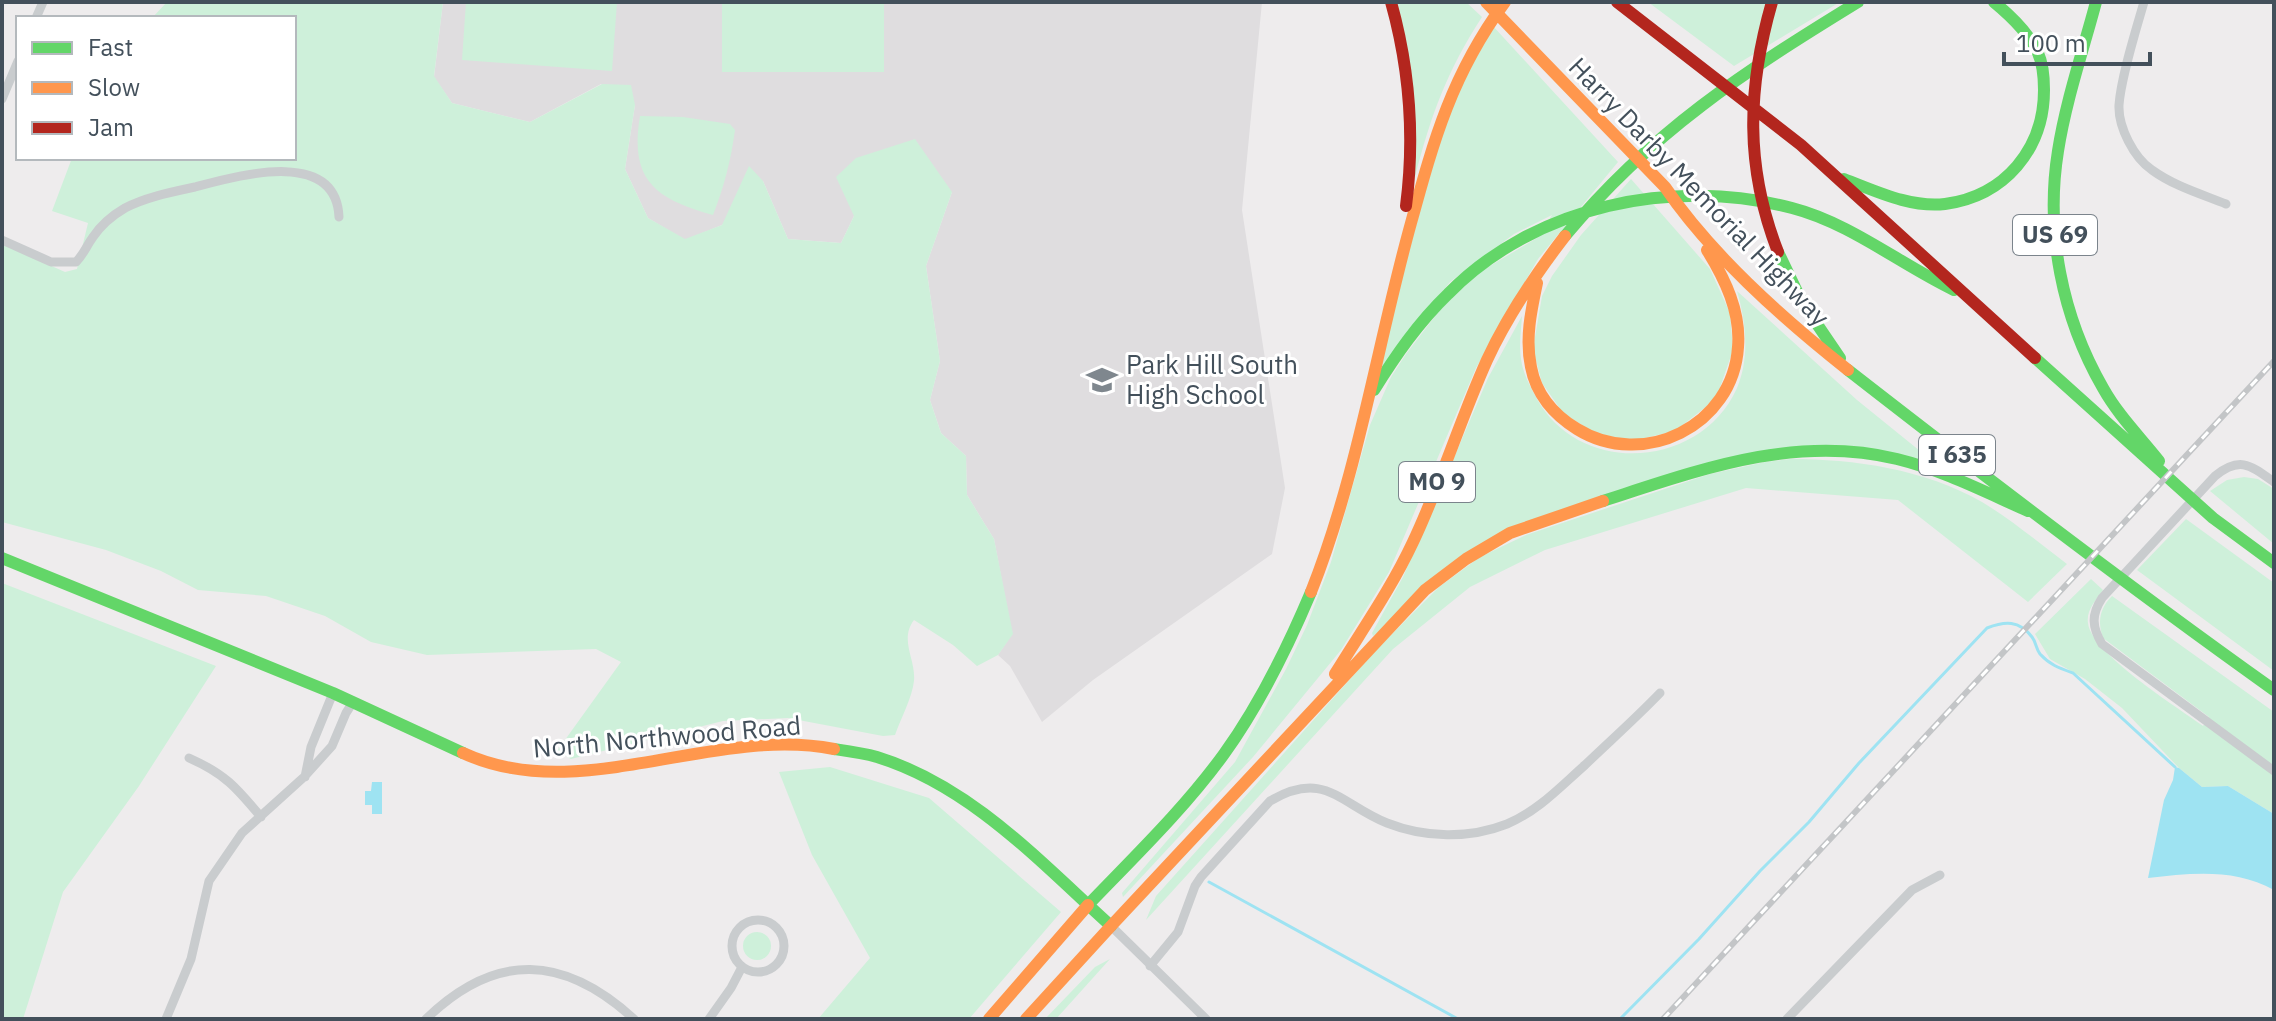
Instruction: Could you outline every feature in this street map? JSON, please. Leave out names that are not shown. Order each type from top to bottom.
[{"type":"main road","points":[[1391,2],[1408,68],[1413,136],[1395,276]]},
{"type":"main road","name":"Harry Darby Memorial Highway","points":[[1486,2],[1665,187],[1684,215],[1786,321],[2028,511],[2274,690]]},
{"type":"main road","points":[[989,1019],[1088,905],[1194,792],[1250,716],[1301,616],[1333,530],[1430,147],[1449,92],[1481,31],[1505,2]]},
{"type":"main road","points":[[1617,2],[1801,145],[1967,296],[2145,451],[2179,488],[2213,518],[2274,563]]},
{"type":"main road","points":[[1772,2],[1757,53],[1751,102],[1754,169],[1771,239],[1803,304],[1847,370]]},
{"type":"main road","name":"MO 9","points":[[1026,1019],[1318,702],[1399,570],[1502,329],[1549,258],[1627,168],[1666,132],[1709,97],[1858,2]]},
{"type":"main road","points":[[1841,13],[1868,2]]},
{"type":"main road","points":[[1835,175],[1899,199],[1931,204],[1955,202],[1977,195],[1992,188],[2017,168],[2035,142],[2044,118],[2043,73],[2037,49],[2012,17],[1994,2]]},
{"type":"main road","name":"US 69","points":[[2096,2],[2061,138],[2055,174],[2055,243],[2069,312],[2081,342],[2105,391],[2145,451]]},
{"type":"main road","points":[[1360,426],[1377,383],[1422,318],[1472,271],[1523,237],[1566,216],[1612,202],[1685,193],[1733,196],[1792,208],[1860,238],[1919,274],[1967,296]]},
{"type":"main road","points":[[1549,258],[1537,282],[1529,327],[1530,367],[1545,400],[1571,427],[1597,441],[1641,447],[1669,441],[1695,427],[1717,405],[1731,381],[1738,356],[1736,315],[1726,283],[1684,215]]},
{"type":"main road","points":[[1318,702],[1430,584],[1475,551],[1526,526],[1722,463],[1792,450],[1825,449],[1880,455],[1926,468],[2028,511]]},
{"type":"main road","name":"North Northwood Road","points":[[2,558],[333,693],[475,759],[513,771],[557,774],[757,746],[825,747],[877,757],[945,787],[980,809],[1111,926]]},
{"type":"street","points":[[2144,2],[2119,107],[2126,139],[2149,169],[2226,204]]},
{"type":"street","points":[[2,99],[16,66]]},
{"type":"street","points":[[2,240],[51,262],[76,262],[100,228],[126,208],[253,173],[283,172],[321,181],[338,201],[339,217]]},
{"type":"street","points":[[2274,482],[2247,465],[2228,466],[2215,476],[2102,598],[2094,611],[2093,630],[2102,644],[2274,771]]},
{"type":"street","points":[[304,777],[311,747],[333,693]]},
{"type":"street","points":[[1150,966],[1178,932],[1201,877],[1270,801],[1282,794],[1310,788],[1324,790],[1386,822],[1418,832],[1450,835],[1486,830],[1514,820],[1543,803],[1660,693]]},
{"type":"street","points":[[166,1019],[191,959],[209,881],[242,833],[304,777],[332,746],[353,702]]},
{"type":"street","points":[[189,758],[212,768],[232,782],[261,817]]},
{"type":"street","points":[[1787,1019],[1912,890],[1940,875]]},
{"type":"street","points":[[754,920],[774,926],[783,943],[778,962],[761,972],[742,967],[732,950],[737,930],[754,920]]},
{"type":"street","points":[[1111,926],[1206,1019]]},
{"type":"street","points":[[709,1019],[742,967]]},
{"type":"street","points":[[426,1019],[446,1000],[478,979],[512,970],[540,969],[592,985],[634,1019]]},
{"type":"shaded area","name":"Park Hill South High School","points":[[443,2],[1262,2],[1242,210],[1285,488],[1272,554],[1093,680],[1042,722],[1010,666],[998,655],[1012,634],[994,539],[967,495],[966,456],[941,433],[930,400],[940,361],[926,266],[952,192],[854,216],[841,243],[788,239],[763,181],[722,225],[685,240],[648,218],[625,169],[635,105],[601,84],[530,122],[452,103],[434,77]]},
{"type":"green space","points":[[167,2],[443,2],[434,76],[452,103],[530,122],[602,84],[631,85],[635,105],[625,169],[648,218],[685,239],[722,225],[749,166],[763,181],[788,239],[841,243],[854,216],[836,177],[856,158],[915,139],[952,192],[926,266],[940,361],[930,400],[941,433],[966,456],[967,495],[994,539],[1013,634],[998,655],[977,666],[953,645],[914,620],[908,642],[914,681],[895,735],[883,736],[788,718],[723,721],[571,759],[557,751],[621,662],[596,649],[427,655],[371,642],[325,616],[266,596],[198,590],[161,571],[106,550],[2,522],[2,244],[65,272],[77,269],[88,223],[52,211],[71,160],[296,160],[296,16],[154,16]]},
{"type":"green space","points":[[466,2],[617,2],[612,71],[462,60]]},
{"type":"green space","points":[[722,2],[884,2],[884,72],[722,72]]},
{"type":"green space","points":[[1396,2],[1466,2],[1482,17],[1441,94],[1415,177]]},
{"type":"green space","points":[[1648,2],[1840,2],[1734,66]]},
{"type":"green space","points":[[1492,25],[1618,162],[1538,259],[1476,368],[1389,572],[1341,650],[1253,757],[1123,897],[1122,893],[1235,762],[1286,669],[1331,562],[1370,425],[1391,377],[1439,311],[1478,273],[1537,238],[1552,215],[1514,234],[1450,282],[1381,368],[1377,367],[1447,113]]},
{"type":"green space","points":[[640,116],[683,117],[730,124],[735,130],[727,173],[713,215],[676,202],[651,184],[643,172],[639,157]]},
{"type":"green space","points":[[1631,179],[1710,269],[1730,313],[1733,350],[1716,399],[1675,431],[1632,441],[1595,433],[1563,413],[1542,383],[1533,349],[1542,296],[1552,276],[1581,235]]},
{"type":"green space","points":[[1737,291],[1857,400],[1941,468],[1815,445],[1524,522],[1373,636],[1403,577],[1488,378],[1522,316],[1520,349],[1523,370],[1537,399],[1556,424],[1581,442],[1610,451],[1640,453],[1669,448],[1697,435],[1720,415],[1737,388],[1744,364],[1745,340]]},
{"type":"green space","points":[[1790,459],[1864,464],[1937,481],[1993,509],[2067,564],[2028,602],[1898,500],[1746,488],[1545,550],[1470,587],[1393,649],[1146,920],[1156,896],[1378,648],[1439,587],[1480,557],[1526,535],[1710,474]]},
{"type":"green space","points":[[2244,477],[2258,479],[2274,489],[2274,544],[2210,491],[2227,480]]},
{"type":"green space","points":[[2186,519],[2274,583],[2274,671],[2137,570]]},
{"type":"green space","points":[[2091,579],[2103,590],[2089,614],[2088,623],[2093,635],[2119,664],[2156,693],[2203,726],[2209,717],[2103,638],[2101,615],[2112,596],[2274,712],[2274,814],[2228,786],[2202,787],[2179,768],[2122,708],[2085,679],[2050,659],[2035,634]]},
{"type":"green space","points":[[2,583],[216,666],[139,786],[63,892],[23,1019],[2,1019]]},
{"type":"green space","points":[[830,767],[929,798],[1061,912],[969,1019],[818,1019],[870,958],[812,855],[779,772]]},
{"type":"green space","points":[[757,932],[767,936],[771,946],[767,956],[757,960],[747,956],[743,946],[747,936]]},
{"type":"green space","points":[[1110,959],[1056,1019],[1045,1019],[1095,967]]},
{"type":"water","points":[[2175,767],[2202,787],[2228,786],[2274,814],[2274,890],[2228,875],[2148,878],[2164,800]]},
{"type":"water","points":[[372,782],[382,782],[382,814],[372,814],[372,805],[365,805],[365,791],[371,791]]},
{"type":"waterway","points":[[1620,1019],[1809,822],[1859,763],[1987,628],[2006,623],[2022,627],[2044,658],[2073,673],[2175,767]]},
{"type":"waterway","points":[[1209,882],[1458,1019]]},
{"type":"railway","points":[[1663,1019],[2274,361]]},
{"type":"traffic: fast","points":[[1565,236],[1631,165],[1701,106],[1776,53],[1858,2]]},
{"type":"traffic: fast","points":[[1844,179],[1906,201],[1932,205],[1966,199],[1986,191],[2017,166],[2037,132],[2042,112],[2043,71],[2030,39],[1994,2]]},
{"type":"traffic: fast","points":[[2096,2],[2070,94],[2058,151],[2054,212],[2060,273],[2077,332],[2103,388],[2159,461]]},
{"type":"traffic: fast","points":[[1374,390],[1427,316],[1483,263],[1522,239],[1564,220],[1608,206],[1654,198],[1701,196],[1747,199],[1792,208],[1834,223],[1954,290]]},
{"type":"traffic: fast","points":[[1778,252],[1802,302],[1840,358]]},
{"type":"traffic: fast","points":[[2035,358],[2213,518],[2274,563]]},
{"type":"traffic: fast","points":[[1848,370],[2059,532],[2274,690]]},
{"type":"traffic: fast","points":[[1603,501],[1711,467],[1784,453],[1822,451],[1859,452],[1897,459],[1963,482],[2028,511]]},
{"type":"traffic: fast","points":[[2,558],[333,693],[463,753]]},
{"type":"traffic: fast","points":[[1088,905],[1176,813],[1224,754],[1272,676],[1311,592]]},
{"type":"traffic: fast","points":[[834,749],[877,757],[911,770],[974,806],[1031,852],[1111,926]]},
{"type":"traffic: slow","points":[[1486,2],[1665,187],[1726,262],[1773,307],[1848,370]]},
{"type":"traffic: slow","points":[[1311,592],[1342,502],[1399,269],[1437,135],[1471,55],[1505,2]]},
{"type":"traffic: slow","points":[[1335,674],[1386,593],[1413,542],[1495,343],[1565,236]]},
{"type":"traffic: slow","points":[[1537,283],[1529,356],[1533,377],[1547,403],[1577,429],[1603,440],[1629,445],[1656,442],[1680,433],[1702,418],[1720,399],[1732,375],[1738,347],[1737,321],[1726,284],[1707,250]]},
{"type":"traffic: slow","points":[[1111,926],[1425,590],[1466,559],[1510,533],[1603,501]]},
{"type":"traffic: slow","points":[[463,753],[507,767],[553,772],[599,769],[741,747],[788,744],[834,749]]},
{"type":"traffic: slow","points":[[989,1019],[1088,905]]},
{"type":"traffic: slow","points":[[1026,1019],[1111,926]]},
{"type":"traffic: jam","points":[[1391,2],[1403,53],[1409,103],[1410,154],[1406,206]]},
{"type":"traffic: jam","points":[[1617,2],[1801,145],[2035,358]]},
{"type":"traffic: jam","points":[[1772,2],[1758,66],[1753,128],[1760,189],[1778,252]]},
{"type":"place","name":"Park Hill South High School","points":[[1102,380]]}]
